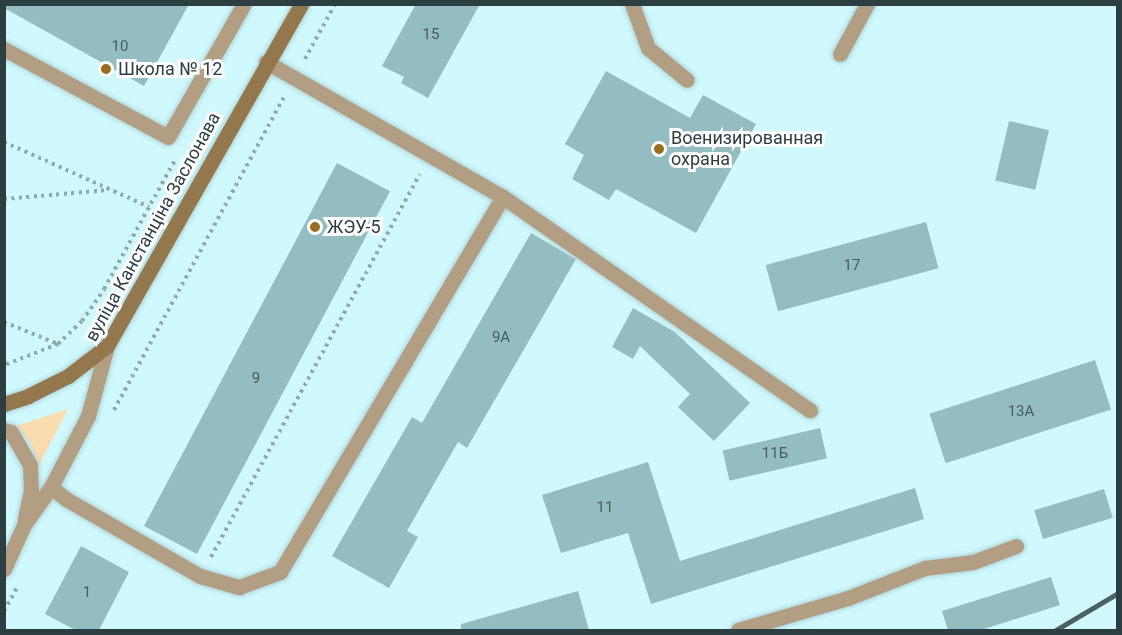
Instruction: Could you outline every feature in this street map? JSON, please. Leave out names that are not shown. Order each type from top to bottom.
[{"type":"street","points":[[4,48],[168,137],[244,4]]},
{"type":"street","name":"вуліца Канстанціна Заслонава","points":[[4,568],[24,525],[51,486],[88,416],[107,346],[266,62],[301,4]]},
{"type":"street","points":[[632,4],[648,48],[687,80]]},
{"type":"street","points":[[840,54],[867,4]]},
{"type":"street","points":[[266,62],[503,197],[810,410]]},
{"type":"street","points":[[51,486],[66,499],[200,576],[239,587],[280,572],[503,197]]},
{"type":"street","points":[[4,404],[68,376],[107,346]]},
{"type":"street","points":[[4,430],[10,432],[30,465],[31,490],[24,525]]},
{"type":"street","points":[[738,630],[848,598],[925,568],[973,562],[1016,546]]},
{"type":"path","points":[[112,415],[334,4]]},
{"type":"path","points":[[4,142],[149,207]]},
{"type":"path","points":[[200,576],[430,155]]},
{"type":"path","points":[[4,365],[58,344],[93,306],[177,157]]},
{"type":"path","points":[[4,199],[111,190]]},
{"type":"path","points":[[4,322],[58,344]]},
{"type":"path","points":[[4,611],[21,580]]},
{"type":"shaded area","points":[[68,409],[39,465],[30,443],[16,426]]},
{"type":"building","points":[[4,4],[189,4],[144,86],[4,8]]},
{"type":"building","points":[[416,4],[480,4],[428,98],[401,83],[404,77],[382,66]]},
{"type":"building","name":"Военизированная охрана","points":[[606,71],[690,118],[703,95],[756,124],[696,233],[616,189],[609,200],[572,179],[584,155],[565,144]]},
{"type":"building","points":[[1009,121],[1049,130],[1035,190],[995,180]]},
{"type":"building","points":[[337,163],[390,191],[197,554],[144,526]]},
{"type":"building","points":[[926,222],[938,268],[778,311],[766,265]]},
{"type":"building","points":[[531,233],[576,259],[467,448],[458,442],[407,531],[418,537],[389,588],[332,556],[412,417],[422,423]]},
{"type":"building","points":[[633,308],[675,332],[750,403],[714,441],[678,407],[690,394],[640,346],[633,359],[612,347]]},
{"type":"building","points":[[1095,360],[1111,409],[946,463],[930,414]]},
{"type":"building","points":[[820,428],[827,458],[730,481],[723,450]]},
{"type":"building","points":[[648,462],[680,561],[915,488],[924,519],[651,604],[628,533],[561,553],[542,495]]},
{"type":"building","points":[[1104,489],[1113,518],[1043,539],[1034,510]]},
{"type":"building","points":[[81,546],[129,572],[99,630],[75,630],[45,614]]},
{"type":"building","points":[[1051,577],[1060,605],[981,630],[948,630],[942,611]]},
{"type":"building","points":[[578,591],[589,630],[461,630],[461,624]]},
{"type":"railway","points":[[1056,630],[1118,593]]},
{"type":"place","name":"Школа № 12","points":[[106,69]]},
{"type":"place","name":"Военизированная охрана","points":[[659,149]]},
{"type":"place","name":"ЖЭУ-5","points":[[315,227]]}]
